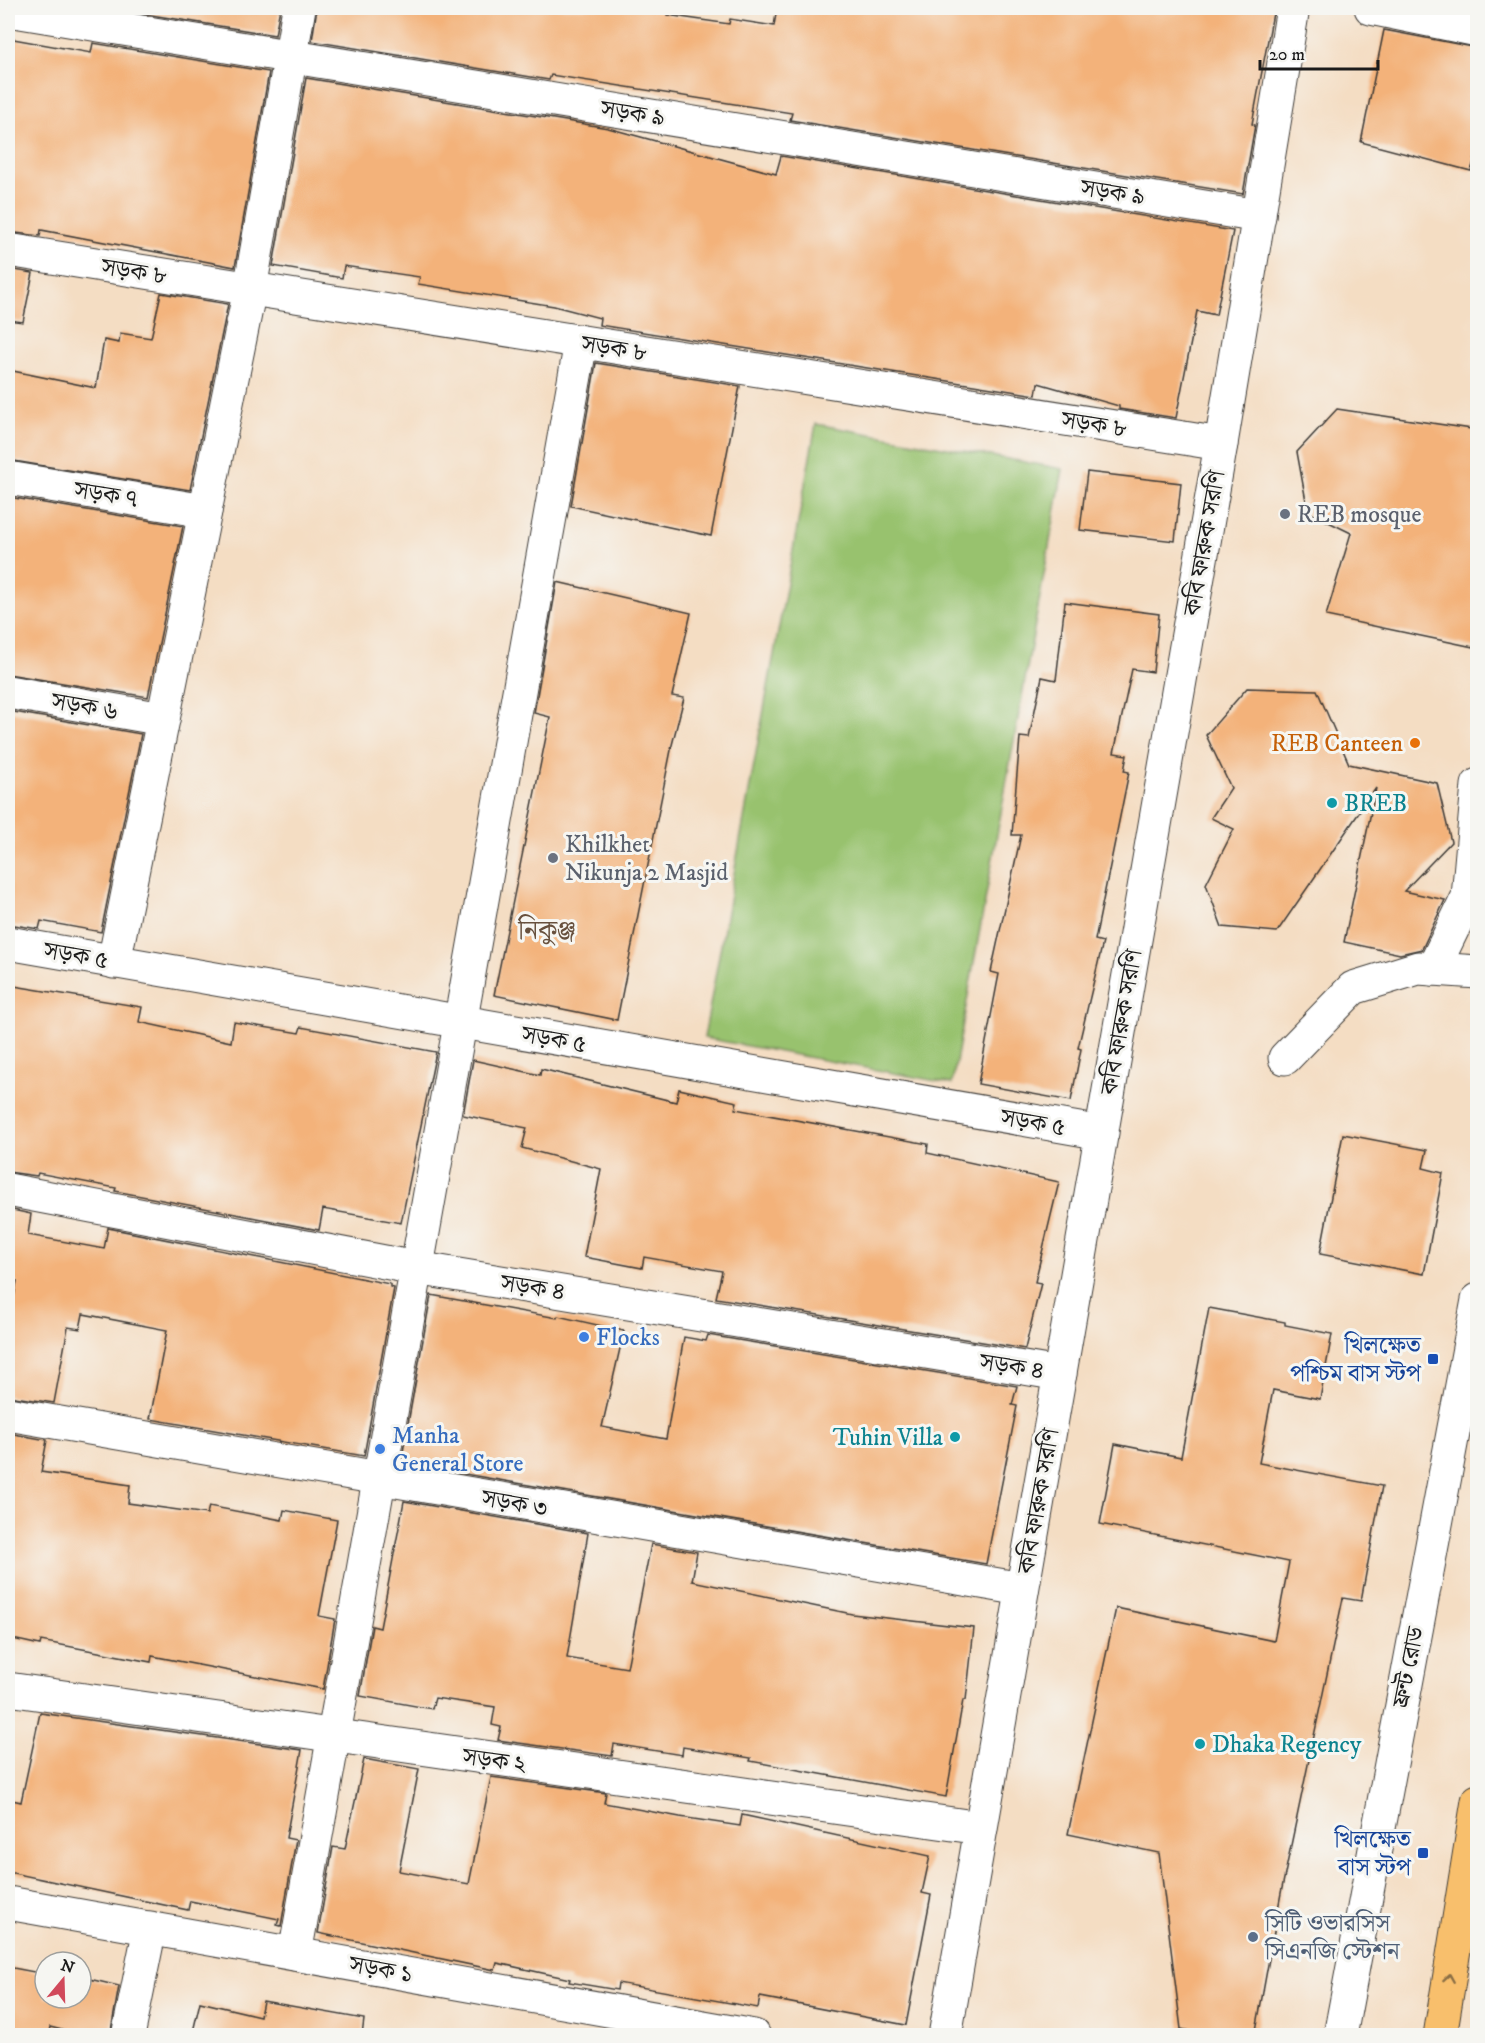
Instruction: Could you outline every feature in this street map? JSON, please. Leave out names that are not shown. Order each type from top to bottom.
[{"type":"highway","points":[[1440,2036],[1478,1801]]},
{"type":"street","points":[[114,962],[250,289],[299,8]]},
{"type":"street","name":"কবি ফারুক সরণি","points":[[945,2036],[1221,444],[1293,8]]},
{"type":"street","points":[[1371,8],[1478,30]]},
{"type":"street","name":"সড়ক ৯","points":[[8,10],[1259,216]]},
{"type":"street","name":"সড়ক ৮","points":[[8,250],[1221,444]]},
{"type":"street","points":[[295,1954],[581,342]]},
{"type":"street","name":"সড়ক ৭","points":[[8,478],[205,510]]},
{"type":"street","name":"সড়ক ৬","points":[[8,692],[163,719]]},
{"type":"street","points":[[1433,969],[1468,897],[1478,785]]},
{"type":"street","name":"সড়ক ৫","points":[[8,943],[1102,1133]]},
{"type":"street","points":[[1285,1058],[1353,988],[1418,968],[1478,972]]},
{"type":"street","name":"সড়ক ৪","points":[[8,1190],[417,1268],[1060,1374]]},
{"type":"street","name":"ফ্রন্ট রোড","points":[[1340,2036],[1478,1300]]},
{"type":"street","name":"সড়ক ৩","points":[[8,1414],[379,1480],[1022,1589]]},
{"type":"street","name":"সড়ক ২","points":[[8,1689],[981,1828]]},
{"type":"street","name":"সড়ক ১","points":[[8,1903],[754,2036]]},
{"type":"street","points":[[128,2036],[150,1928]]},
{"type":"green space","points":[[816,424],[1063,469],[952,1084],[704,1038]]},
{"type":"building","points":[[108,8],[280,8],[275,35]]},
{"type":"building","points":[[317,8],[640,8],[667,12],[667,15],[729,24],[730,19],[774,26],[777,8],[1274,8],[1252,124],[1255,125],[1243,194],[790,120],[792,113],[551,75],[549,80],[312,41]]},
{"type":"building","points":[[1384,30],[1478,48],[1478,148],[1471,171],[1361,142]]},
{"type":"building","points":[[8,38],[91,53],[93,43],[269,72],[235,267],[41,230],[40,236],[8,232]]},
{"type":"building","points":[[306,78],[608,128],[776,174],[781,156],[1233,231],[1216,315],[1197,311],[1176,418],[1119,409],[1119,406],[1038,383],[1036,395],[599,325],[600,318],[554,306],[418,284],[420,277],[344,266],[342,278],[273,266]]},
{"type":"building","points":[[8,269],[33,273],[23,322],[8,320]]},
{"type":"building","points":[[161,293],[228,304],[190,490],[8,460],[8,370],[96,388],[104,340],[119,343],[120,333],[151,338]]},
{"type":"building","points":[[596,363],[740,386],[711,536],[571,506]]},
{"type":"building","points":[[1337,409],[1478,430],[1478,648],[1326,616],[1351,533],[1308,512],[1297,452]]},
{"type":"building","points":[[1087,472],[1181,483],[1175,541],[1080,530]]},
{"type":"building","points":[[8,497],[183,526],[148,697],[8,674]]},
{"type":"building","points":[[557,582],[691,613],[672,696],[684,698],[672,745],[617,1020],[494,995],[550,717],[534,713]]},
{"type":"building","points":[[1065,602],[1159,614],[1153,672],[1132,669],[1114,753],[1127,755],[1124,771],[1129,772],[1095,940],[1103,942],[1078,1048],[1081,1049],[1071,1101],[978,1084],[999,974],[991,972],[1021,835],[1012,835],[1020,737],[1029,738],[1042,677],[1056,680]]},
{"type":"building","name":"BREB","points":[[1247,688],[1317,690],[1349,764],[1437,783],[1451,842],[1404,891],[1445,900],[1422,949],[1400,954],[1344,942],[1376,788],[1277,932],[1222,927],[1206,884],[1234,829],[1211,818],[1231,788],[1206,735]]},
{"type":"building","points":[[8,711],[141,734],[101,932],[41,921],[39,929],[8,924]]},
{"type":"building","points":[[8,985],[142,1007],[139,1022],[231,1042],[234,1022],[299,1033],[301,1027],[436,1052],[401,1223],[323,1209],[319,1230],[115,1191],[116,1188],[38,1173],[37,1176],[8,1172]]},
{"type":"building","points":[[473,1060],[540,1075],[541,1069],[676,1102],[679,1089],[737,1102],[735,1109],[928,1144],[927,1153],[1059,1182],[1035,1282],[1041,1283],[1025,1349],[716,1298],[722,1271],[644,1257],[642,1268],[584,1257],[601,1169],[522,1148],[527,1128],[463,1115]]},
{"type":"building","points":[[1343,1134],[1427,1150],[1423,1168],[1443,1173],[1424,1274],[1320,1254]]},
{"type":"building","points":[[8,1209],[31,1214],[28,1235],[104,1249],[108,1228],[390,1284],[390,1287],[394,1288],[364,1456],[150,1419],[167,1330],[83,1314],[80,1329],[68,1327],[54,1403],[8,1396],[8,1330],[17,1281],[8,1280]]},
{"type":"building","points":[[431,1295],[557,1318],[558,1316],[624,1331],[602,1427],[666,1439],[684,1337],[706,1341],[708,1335],[1017,1386],[1012,1405],[1017,1406],[986,1564],[401,1463]]},
{"type":"building","points":[[1209,1308],[1285,1322],[1285,1325],[1332,1334],[1320,1399],[1273,1390],[1259,1463],[1382,1486],[1361,1601],[1343,1598],[1281,1893],[1255,2036],[1216,2036],[1181,2029],[1159,1853],[1068,1834],[1116,1608],[1274,1641],[1289,1562],[1100,1524],[1115,1444],[1181,1457]]},
{"type":"building","points":[[8,1433],[47,1440],[41,1472],[130,1485],[128,1503],[207,1514],[209,1506],[282,1520],[284,1510],[337,1520],[319,1616],[335,1619],[323,1689],[152,1656],[151,1662],[41,1641],[40,1645],[8,1638]]},
{"type":"building","points":[[404,1501],[588,1533],[567,1658],[627,1668],[651,1544],[697,1552],[692,1581],[852,1614],[974,1628],[966,1700],[963,1700],[946,1797],[750,1761],[751,1758],[683,1747],[682,1755],[614,1744],[612,1756],[498,1740],[501,1727],[492,1725],[495,1707],[435,1698],[432,1709],[360,1696],[372,1626],[380,1628]]},
{"type":"building","points":[[40,1713],[302,1750],[286,1838],[296,1840],[281,1926],[277,1925],[279,1919],[190,1901],[188,1910],[8,1872],[8,1799],[21,1802]]},
{"type":"building","points":[[364,1759],[419,1769],[399,1871],[469,1884],[491,1777],[606,1793],[604,1803],[680,1817],[740,1826],[742,1815],[930,1856],[922,1893],[931,1895],[906,2025],[760,1997],[758,2008],[618,1983],[617,1990],[569,1982],[570,1979],[497,1963],[495,1970],[318,1933],[333,1847],[345,1849]]},
{"type":"building","points":[[8,1967],[33,1972],[33,2010],[93,2010],[93,1980],[119,1986],[110,2036],[85,2036],[50,2027],[48,2036],[8,2036]]},
{"type":"building","points":[[263,2001],[364,2019],[362,2036],[192,2036],[200,2002],[260,2016]]},
{"type":"place","name":"REB mosque","points":[[1285,514]]},
{"type":"place","name":"REB Canteen","points":[[1415,743]]},
{"type":"place","name":"BREB","points":[[1332,803]]},
{"type":"place","name":"Khilkhet Nikunja 2 Masjid","points":[[553,858]]},
{"type":"place","name":"Flocks","points":[[584,1337]]},
{"type":"place","name":"খিলক্ষেত পশ্চিম বাস স্টপ","points":[[1433,1359]]},
{"type":"place","name":"Tuhin Villa","points":[[955,1437]]},
{"type":"place","name":"Manha General Store","points":[[380,1449]]},
{"type":"place","name":"Dhaka Regency","points":[[1200,1744]]},
{"type":"place","name":"খিলক্ষেত বাস স্টপ","points":[[1423,1853]]},
{"type":"place","name":"সিটি ওভারসিস সিএনজি স্টেশন","points":[[1253,1937]]},
{"type":"district","name":"নিকুঞ্জ","points":[[547,930]]}]
